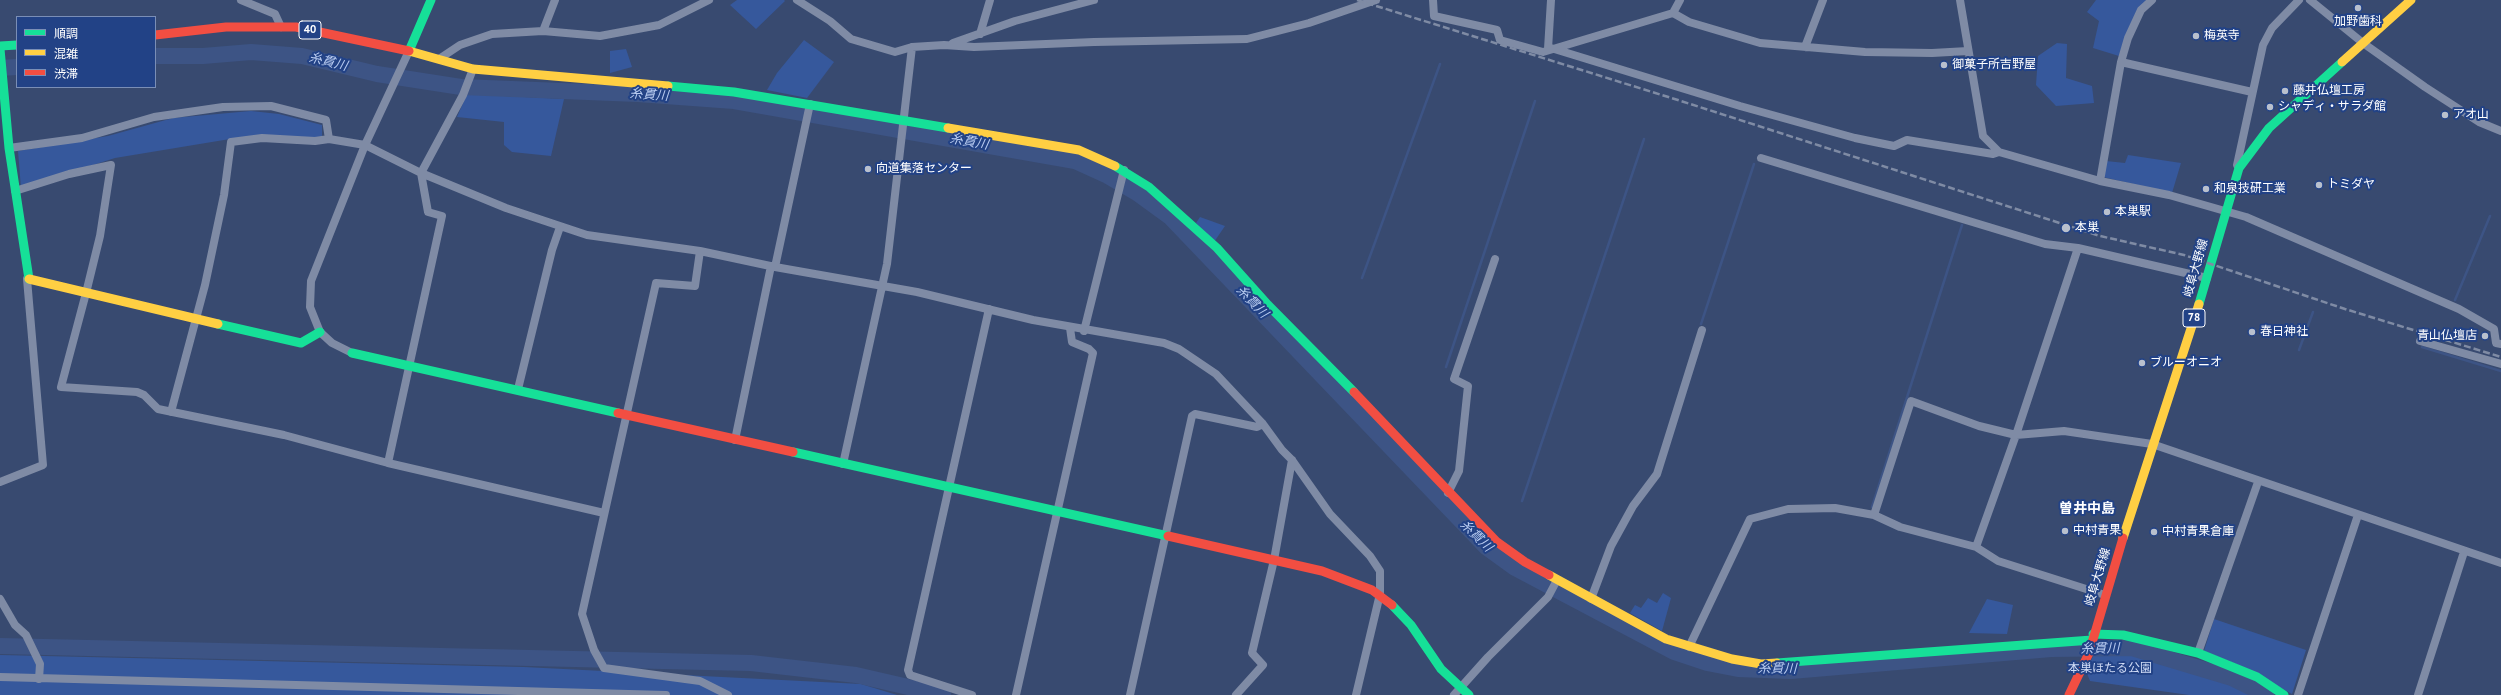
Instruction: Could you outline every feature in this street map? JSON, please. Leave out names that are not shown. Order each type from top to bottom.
[{"type":"street","points":[[241,0],[275,14],[281,27]]},
{"type":"street","points":[[431,0],[365,145],[311,282],[310,307],[320,332],[332,343],[352,353],[518,389],[625,416],[1322,571],[1380,594],[1394,606],[1411,625],[1457,691],[1469,695]]},
{"type":"street","points":[[543,31],[555,0]]},
{"type":"street","points":[[439,59],[460,45],[492,34],[543,31],[600,36],[659,25],[709,0]]},
{"type":"street","points":[[797,0],[830,21],[850,39],[895,52],[912,47],[944,45],[974,47],[1094,42],[1247,39],[1309,23],[1376,0]]},
{"type":"street","points":[[980,34],[990,0]]},
{"type":"street","points":[[944,45],[1015,21],[1094,0]]},
{"type":"street","points":[[1433,0],[1434,16],[1496,30],[1500,40],[1543,52],[1549,48],[1673,13],[1690,22],[1760,43],[1865,52],[1932,53],[1968,51]]},
{"type":"street","points":[[1549,48],[1551,0]]},
{"type":"street","points":[[1673,13],[1680,0]]},
{"type":"street","points":[[1805,47],[1823,0]]},
{"type":"street","points":[[1960,0],[1983,136],[1999,152],[2100,181],[2225,210],[2459,309],[2494,329],[2496,343],[2501,344]]},
{"type":"street","points":[[2100,181],[2121,62],[2128,38],[2141,10],[2152,0]]},
{"type":"street","points":[[2239,168],[2237,165],[2263,44],[2272,28],[2299,0]]},
{"type":"street","points":[[2310,0],[2363,44],[2477,120],[2501,132]]},
{"type":"street","name":"岐阜大野線","points":[[2069,695],[2089,653],[2104,595],[2207,278],[2225,210],[2239,168],[2269,128],[2411,0]]},
{"type":"street","name":"40","points":[[156,35],[226,27],[296,27],[409,51]]},
{"type":"street","points":[[0,482],[43,465],[27,279],[9,148],[1,49],[16,45]]},
{"type":"street","points":[[843,464],[883,286],[894,213],[902,123],[912,47]]},
{"type":"street","points":[[1549,48],[1740,106],[1855,138],[1894,146],[1907,140],[1993,154],[1999,152]]},
{"type":"street","points":[[409,51],[473,68],[703,88],[902,123],[1079,150],[1103,159],[1123,174],[1149,187],[1217,248],[1268,305],[1497,542],[1556,583],[1591,599],[1666,639],[1689,647],[1732,659],[1762,664],[2123,634],[2198,653],[2257,678],[2284,695]]},
{"type":"street","points":[[2121,62],[2252,92]]},
{"type":"street","points":[[388,463],[442,216],[428,212],[421,173],[471,79],[473,68]]},
{"type":"street","points":[[9,148],[82,138],[154,117],[233,107],[271,106],[326,120],[329,139]]},
{"type":"street","points":[[735,440],[809,107]]},
{"type":"street","points":[[171,412],[194,318],[205,285],[224,195],[232,142],[262,138],[315,141],[329,139],[365,145],[421,173],[506,208],[587,236],[700,251],[773,267],[883,286],[1084,331],[1164,343],[1180,349],[1204,364],[1216,374],[1263,424],[1282,450],[1292,460],[1330,514],[1370,556],[1380,571],[1380,594],[1356,695]]},
{"type":"street","points":[[1761,158],[2046,244],[2078,248],[2207,278]]},
{"type":"street","points":[[15,192],[69,174],[111,165],[100,236],[61,387],[137,392],[144,395],[158,409],[284,435],[388,463],[604,513]]},
{"type":"street","points":[[1084,331],[1123,174]]},
{"type":"street","points":[[518,389],[552,250],[560,227]]},
{"type":"street","points":[[1976,547],[2016,435],[2078,248]]},
{"type":"street","points":[[700,251],[695,286],[656,283],[625,416],[582,614],[594,650],[604,668],[700,681],[728,695]]},
{"type":"street","points":[[1448,492],[1459,471],[1468,386],[1454,379],[1495,259]]},
{"type":"street","points":[[27,279],[301,343],[320,332]]},
{"type":"street","points":[[972,695],[910,674],[908,670],[989,309]]},
{"type":"street","points":[[1016,695],[1093,353],[1089,349],[1072,342],[1070,328]]},
{"type":"street","points":[[1591,599],[1615,539],[1633,506],[1657,474],[1702,330]]},
{"type":"street","points":[[2420,341],[2501,364]]},
{"type":"street","points":[[1874,515],[1911,401],[1979,426],[2016,435],[2064,431],[2152,444],[2258,482],[2464,552],[2501,563]]},
{"type":"street","points":[[1130,695],[1192,416],[1195,414],[1257,427],[1263,424]]},
{"type":"street","points":[[1236,695],[1263,665],[1252,653],[1274,560],[1292,460]]},
{"type":"street","points":[[2198,653],[2258,482]]},
{"type":"street","points":[[1689,647],[1750,519],[1788,509],[1815,507],[1834,508],[1874,515],[1900,526],[1976,547],[1998,561],[2104,595]]},
{"type":"street","points":[[2298,695],[2358,515]]},
{"type":"street","points":[[2418,695],[2464,552]]},
{"type":"street","points":[[1457,691],[1550,594],[1556,583]]},
{"type":"street","points":[[0,599],[15,625],[26,635],[40,664],[39,679]]},
{"type":"street","points":[[0,677],[666,695]]},
{"type":"green space","points":[[737,0],[785,1],[756,29],[730,5]]},
{"type":"green space","points":[[2096,0],[2146,0],[2119,56],[2093,48],[2099,21],[2087,12]]},
{"type":"green space","points":[[804,40],[834,62],[807,98],[767,90],[777,73]]},
{"type":"green space","points":[[2057,43],[2067,44],[2066,78],[2092,86],[2094,103],[2056,106],[2036,85],[2038,56]]},
{"type":"green space","points":[[626,49],[632,67],[610,73],[610,51]]},
{"type":"green space","points":[[467,94],[564,99],[551,156],[512,152],[504,145],[504,122],[457,117]]},
{"type":"green space","points":[[251,111],[279,114],[322,125],[322,137],[230,139],[115,158],[21,188],[18,151],[108,136],[173,118]]},
{"type":"green space","points":[[2128,155],[2181,163],[2172,193],[2103,177],[2106,161],[2125,163]]},
{"type":"green space","points":[[1200,217],[1225,226],[1214,242],[1196,223]]},
{"type":"green space","points":[[1663,593],[1671,598],[1662,631],[1630,613],[1635,605],[1641,608],[1648,598],[1657,603]]},
{"type":"green space","points":[[1987,599],[2013,605],[2007,634],[1969,633]]},
{"type":"green space","points":[[2214,619],[2306,650],[2292,694],[2236,664],[2204,651]]},
{"type":"green space","name":"本巣ほたる公園","points":[[2102,644],[2138,644],[2237,674],[2272,695],[2189,695],[2090,681],[2086,671],[2098,646]]},
{"type":"green space","points":[[0,655],[524,667],[861,684],[897,695],[0,695]]},
{"type":"waterway","name":"糸貫川","points":[[156,56],[203,56],[251,52],[302,56],[377,74],[461,87],[638,94],[734,101],[1075,161],[1108,176],[1137,193],[1170,217],[1486,547],[1515,568],[1674,652],[1707,663],[1738,669],[1791,671],[2051,649],[2132,648],[2232,678],[2266,695]]},
{"type":"waterway","points":[[1362,278],[1440,64]]},
{"type":"waterway","name":"糸貫川","points":[[0,68],[16,67]]},
{"type":"waterway","points":[[1446,367],[1535,101]]},
{"type":"waterway","points":[[1522,501],[1644,139]]},
{"type":"waterway","points":[[1701,324],[1754,164]]},
{"type":"waterway","points":[[2455,300],[2490,216]]},
{"type":"waterway","points":[[1872,507],[1962,225]]},
{"type":"waterway","points":[[2299,350],[2313,312]]},
{"type":"waterway","points":[[2422,347],[2501,371]]},
{"type":"waterway","points":[[0,646],[751,663],[856,675],[943,695]]},
{"type":"railway","points":[[1357,0],[1681,101],[2100,236],[2184,255],[2345,309],[2501,357]]},
{"type":"traffic: fast","points":[[409,51],[431,0]]},
{"type":"traffic: fast","points":[[0,46],[16,45]]},
{"type":"traffic: fast","points":[[0,49],[9,148],[29,279]]},
{"type":"traffic: fast","points":[[2199,304],[2239,168],[2269,128],[2342,62]]},
{"type":"traffic: fast","points":[[668,86],[734,92],[948,128]]},
{"type":"traffic: fast","points":[[1115,166],[1149,187],[1217,248],[1268,305],[1354,392]]},
{"type":"traffic: fast","points":[[218,324],[301,343],[320,332]]},
{"type":"traffic: fast","points":[[352,353],[618,413]]},
{"type":"traffic: fast","points":[[793,452],[1168,536]]},
{"type":"traffic: fast","points":[[1392,605],[1411,625],[1441,669],[1469,695]]},
{"type":"traffic: fast","points":[[2093,634],[2123,635],[2198,653],[2257,677],[2284,695]]},
{"type":"traffic: fast","points":[[1777,663],[2092,640]]},
{"type":"traffic: slow","points":[[2342,62],[2411,0]]},
{"type":"traffic: slow","points":[[409,51],[473,69],[668,86]]},
{"type":"traffic: slow","points":[[948,128],[1079,150],[1115,166]]},
{"type":"traffic: slow","points":[[29,279],[218,324]]},
{"type":"traffic: slow","points":[[2123,538],[2199,304]]},
{"type":"traffic: slow","points":[[1549,575],[1666,639],[1732,659],[1761,664],[1777,663]]},
{"type":"traffic: jam","points":[[156,35],[226,27],[296,27],[409,51]]},
{"type":"traffic: jam","points":[[1354,392],[1497,542],[1525,562],[1549,575]]},
{"type":"traffic: jam","points":[[618,413],[793,452]]},
{"type":"traffic: jam","points":[[1168,536],[1322,571],[1372,590],[1392,605]]},
{"type":"traffic: jam","points":[[2069,695],[2089,653],[2123,538]]},
{"type":"place","name":"加野歯科","points":[[2358,8]]},
{"type":"place","name":"梅英寺","points":[[2196,36]]},
{"type":"place","name":"御菓子所吉野屋","points":[[1944,65]]},
{"type":"place","name":"藤井仏壇工房","points":[[2285,91]]},
{"type":"place","name":"シャディ・サラダ館","points":[[2270,107]]},
{"type":"place","name":"アオ山","points":[[2445,115]]},
{"type":"place","name":"向道集落センター","points":[[868,169]]},
{"type":"place","name":"トミダヤ","points":[[2319,185]]},
{"type":"place","name":"和泉技研工業","points":[[2206,189]]},
{"type":"place","name":"本巣駅","points":[[2107,212]]},
{"type":"place","name":"本巣","points":[[2066,228]]},
{"type":"place","name":"春日神社","points":[[2252,332]]},
{"type":"place","name":"青山仏壇店","points":[[2485,336]]},
{"type":"place","name":"ブルーオニオ","points":[[2142,363]]},
{"type":"place","name":"中村青果","points":[[2065,531]]},
{"type":"place","name":"中村青果倉庫","points":[[2154,532]]},
{"type":"district","name":"曽井中島","points":[[2087,509]]}]
